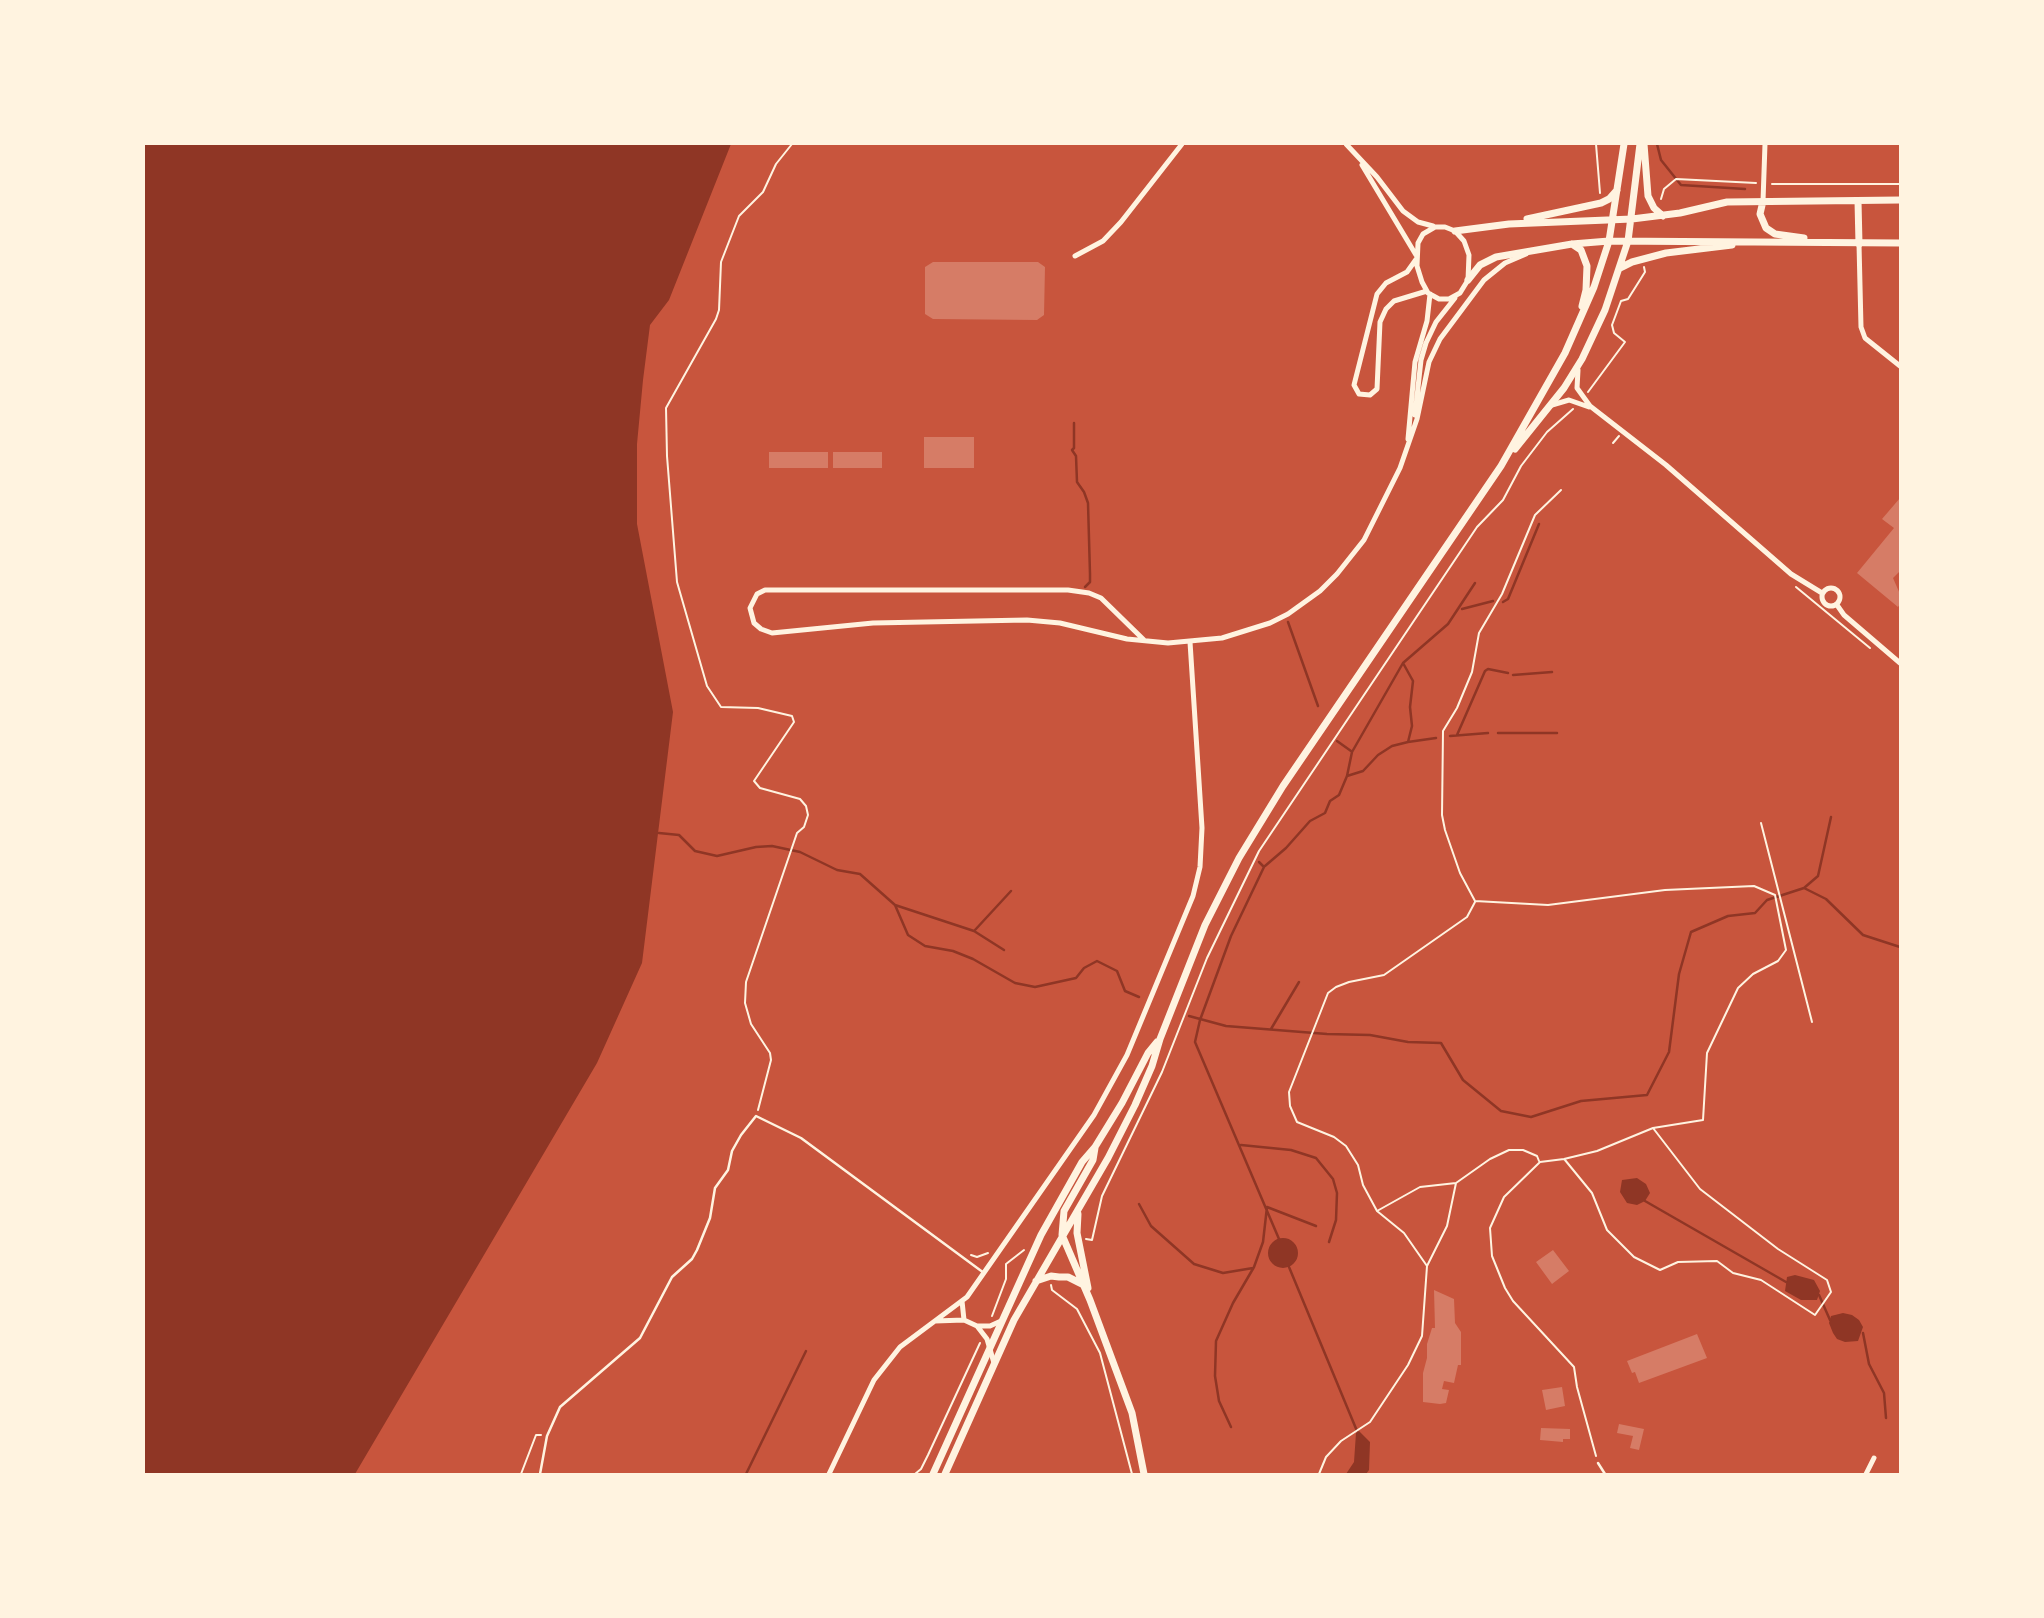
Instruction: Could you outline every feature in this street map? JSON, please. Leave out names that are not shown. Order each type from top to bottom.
[{"type":"street","points":[[1074,256],[1103,241],[1182,144]]},
{"type":"street","points":[[1346,144],[1377,177],[1403,211],[1418,222],[1455,231],[1510,224],[1663,216],[1727,202],[1900,200]]},
{"type":"street","points":[[1502,466],[1573,337],[1594,287],[1609,241],[1624,144]]},
{"type":"street","points":[[1642,144],[1648,196],[1654,208],[1663,216]]},
{"type":"street","points":[[1642,144],[1628,241],[1605,310],[1582,359],[1576,379],[1582,401],[1666,465],[1791,574],[1822,593]]},
{"type":"street","points":[[1765,144],[1761,219],[1766,228],[1774,234],[1843,243]]},
{"type":"street","points":[[1356,156],[1417,257]]},
{"type":"street","points":[[1510,224],[1605,202],[1618,189]]},
{"type":"street","points":[[1858,201],[1861,327],[1865,338],[1900,366]]},
{"type":"street","points":[[1404,456],[1415,362],[1427,321],[1428,293],[1420,277],[1417,257],[1420,237],[1435,227]]},
{"type":"street","points":[[1455,231],[1467,247],[1468,280]]},
{"type":"street","points":[[1411,439],[1421,360],[1426,343],[1436,323],[1475,269],[1488,260],[1509,253],[1609,241],[1900,243]]},
{"type":"street","points":[[1620,268],[1666,253],[1753,242]]},
{"type":"street","points":[[1572,244],[1584,254],[1588,272],[1573,337]]},
{"type":"street","points":[[1144,640],[1101,598],[1068,590],[765,590],[757,594],[750,608],[754,623],[761,629],[772,632],[873,623],[1027,620],[1059,623],[1127,639],[1144,640],[1190,642],[1222,638],[1262,626],[1288,614],[1320,591],[1364,540],[1392,486],[1411,439],[1429,362],[1440,339],[1484,279],[1505,263],[1538,249]]},
{"type":"street","points":[[1417,257],[1407,272],[1386,283],[1377,294],[1354,385],[1360,394],[1370,395],[1377,389],[1380,322],[1386,309],[1394,301],[1428,293],[1439,299],[1449,299],[1460,293]]},
{"type":"street","points":[[946,1475],[994,1363],[1036,1281],[1079,1209],[1135,1105],[1213,907],[1257,827],[1502,466],[1549,407],[1582,359]]},
{"type":"street","points":[[1549,407],[1565,401],[1582,401]]},
{"type":"street","points":[[1832,587],[1838,589],[1841,600],[1831,607],[1825,604],[1822,593],[1832,587]]},
{"type":"street","points":[[1837,605],[1844,615],[1900,663]]},
{"type":"street","points":[[829,1475],[874,1380],[900,1347],[962,1301],[984,1273],[1104,1099],[1127,1055],[1193,896],[1200,867],[1202,828],[1190,642]]},
{"type":"street","points":[[933,1475],[1055,1208],[1122,1103],[1148,1053],[1160,1039]]},
{"type":"street","points":[[1095,1147],[1093,1160],[1064,1211],[1062,1235],[1090,1300],[1132,1413],[1144,1475]]},
{"type":"street","points":[[1079,1209],[1077,1233],[1090,1300]]},
{"type":"street","points":[[1036,1281],[1051,1276],[1068,1277],[1083,1284]]},
{"type":"street","points":[[962,1301],[964,1320]]},
{"type":"street","points":[[935,1321],[964,1320],[977,1326],[985,1336],[994,1363]]},
{"type":"street","points":[[977,1326],[1002,1321]]},
{"type":"street","points":[[1866,1475],[1874,1458]]},
{"type":"lane","points":[[540,1475],[547,1436],[560,1407],[640,1338],[672,1277],[692,1259],[709,1222],[715,1188],[728,1170],[741,1135],[756,1116],[801,1138],[984,1273]]},
{"type":"lane","points":[[1598,1463],[1605,1475]]},
{"type":"path","points":[[756,1116],[771,1060],[770,1053],[751,1024],[745,1003],[746,982],[796,833],[804,827],[808,815],[806,806],[800,799],[760,788],[754,781],[794,722],[792,716],[758,708],[721,706],[707,686],[677,582],[666,408],[719,310],[721,262],[739,216],[763,192],[776,164],[792,144]]},
{"type":"path","points":[[1596,144],[1599,153],[1599,193],[1604,193],[1605,202]]},
{"type":"path","points":[[1660,201],[1664,189],[1676,179],[1760,183]]},
{"type":"path","points":[[1772,184],[1900,184]]},
{"type":"path","points":[[1092,1240],[1102,1196],[1162,1072],[1208,958],[1259,851],[1477,527],[1503,500],[1521,466],[1547,432],[1582,401],[1625,342],[1614,333],[1612,325],[1621,301],[1628,299],[1645,272],[1642,261]]},
{"type":"path","points":[[1613,443],[1620,436]]},
{"type":"path","points":[[1475,901],[1460,873],[1445,830],[1443,731],[1457,708],[1472,672],[1479,633],[1502,594],[1535,515],[1562,490]]},
{"type":"path","points":[[1761,823],[1812,1022]]},
{"type":"path","points":[[1475,901],[1548,905],[1665,890],[1754,886],[1775,895],[1786,950],[1778,961],[1753,974],[1738,988],[1707,1053],[1703,1120],[1653,1128],[1614,1145],[1564,1159],[1539,1162],[1504,1198],[1490,1228],[1492,1256],[1505,1288],[1513,1301],[1574,1367],[1598,1463]]},
{"type":"path","points":[[1427,1266],[1404,1233],[1377,1211],[1363,1185],[1358,1164],[1346,1146],[1334,1137],[1297,1122],[1290,1106],[1289,1091],[1328,993],[1349,982],[1384,975],[1467,917],[1475,901]]},
{"type":"path","points":[[1564,1159],[1592,1193],[1607,1230],[1634,1257],[1660,1270],[1678,1262],[1717,1261],[1733,1273],[1761,1280],[1815,1315],[1831,1292],[1828,1280],[1778,1249],[1700,1189],[1653,1128]]},
{"type":"path","points":[[1377,1211],[1420,1187],[1456,1183],[1490,1158],[1509,1150],[1530,1153],[1537,1156],[1539,1162]]},
{"type":"path","points":[[1319,1475],[1326,1457],[1341,1441],[1370,1422],[1408,1365],[1422,1336],[1427,1266],[1447,1226],[1456,1183]]},
{"type":"path","points":[[966,1260],[971,1255],[978,1257],[989,1252]]},
{"type":"path","points":[[990,1325],[1006,1279],[1006,1264]]},
{"type":"path","points":[[1051,1276],[1052,1290],[1077,1309],[1100,1353],[1132,1475]]},
{"type":"path","points":[[915,1475],[929,1455],[985,1336]]},
{"type":"path","points":[[521,1475],[536,1435],[547,1436]]},
{"type":"shaded area","points":[[144,144],[731,144],[669,300],[650,325],[643,380],[637,444],[637,524],[673,712],[642,963],[597,1063],[355,1474],[144,1474]]},
{"type":"shaded area","points":[[1637,1178],[1646,1184],[1650,1193],[1645,1201],[1637,1205],[1627,1203],[1620,1192],[1622,1180]]},
{"type":"shaded area","points":[[1283,1238],[1294,1242],[1298,1253],[1294,1264],[1283,1268],[1272,1264],[1268,1253],[1272,1242]]},
{"type":"shaded area","points":[[1795,1275],[1814,1280],[1820,1291],[1817,1300],[1801,1300],[1785,1291],[1787,1277]]},
{"type":"shaded area","points":[[1843,1313],[1852,1315],[1863,1327],[1858,1341],[1845,1342],[1837,1339],[1833,1333],[1829,1323],[1831,1316]]},
{"type":"shaded area","points":[[1359,1431],[1370,1442],[1369,1470],[1366,1474],[1346,1474],[1354,1462],[1356,1433]]},
{"type":"building","points":[[933,262],[1038,262],[1045,267],[1044,315],[1037,320],[933,319],[925,314],[925,267]]},
{"type":"building","points":[[924,437],[974,437],[974,468],[924,468]]},
{"type":"building","points":[[769,452],[828,452],[828,468],[769,468]]},
{"type":"building","points":[[833,452],[882,452],[882,468],[833,468]]},
{"type":"building","points":[[1900,498],[1900,571],[1893,578],[1900,594],[1898,607],[1857,573],[1894,528],[1882,519]]},
{"type":"building","points":[[1553,1250],[1569,1271],[1552,1284],[1536,1262]]},
{"type":"building","points":[[1434,1290],[1454,1299],[1455,1323],[1461,1332],[1461,1365],[1458,1365],[1454,1383],[1444,1381],[1442,1389],[1449,1390],[1446,1403],[1440,1404],[1423,1402],[1427,1344],[1432,1328],[1435,1328]]},
{"type":"building","points":[[1697,1334],[1707,1358],[1639,1383],[1627,1361]]},
{"type":"building","points":[[1562,1387],[1565,1406],[1546,1410],[1542,1390]]},
{"type":"building","points":[[1619,1424],[1644,1429],[1639,1450],[1630,1448],[1633,1436],[1617,1433]]},
{"type":"building","points":[[1541,1428],[1570,1429],[1570,1439],[1563,1439],[1563,1442],[1540,1440]]},
{"type":"waterway","points":[[1657,144],[1661,160],[1681,185],[1745,189]]},
{"type":"waterway","points":[[1074,423],[1072,450],[1076,456],[1077,482],[1088,503],[1090,582],[1085,587]]},
{"type":"waterway","points":[[1503,602],[1508,599],[1539,524]]},
{"type":"waterway","points":[[1265,866],[1286,848],[1310,821],[1325,813],[1330,801],[1339,795],[1347,776],[1352,752],[1403,663],[1448,624],[1475,583]]},
{"type":"waterway","points":[[1462,609],[1493,601]]},
{"type":"waterway","points":[[1288,622],[1318,706]]},
{"type":"waterway","points":[[1347,776],[1363,771],[1378,755],[1392,746],[1408,742],[1412,726],[1410,707],[1413,681],[1403,663]]},
{"type":"waterway","points":[[1457,735],[1485,671],[1488,669],[1508,673]]},
{"type":"waterway","points":[[1513,675],[1552,672]]},
{"type":"waterway","points":[[1450,736],[1488,733]]},
{"type":"waterway","points":[[1498,733],[1557,733]]},
{"type":"waterway","points":[[1408,742],[1436,738]]},
{"type":"waterway","points":[[1337,741],[1351,751]]},
{"type":"waterway","points":[[1804,888],[1818,876],[1831,817]]},
{"type":"waterway","points":[[659,833],[679,835],[695,851],[717,856],[772,846],[800,852],[837,870],[860,874],[895,905],[908,935],[925,946],[953,951],[1015,983],[1035,987],[1076,978],[1084,968],[1097,961],[1117,971],[1125,991],[1139,997]]},
{"type":"waterway","points":[[1259,862],[1264,867],[1231,936],[1200,1020],[1195,1042],[1279,1239]]},
{"type":"waterway","points":[[1189,1016],[1226,1026],[1370,1035],[1408,1042],[1441,1043],[1463,1080],[1501,1111],[1531,1117],[1581,1101],[1647,1095],[1669,1052],[1679,974],[1691,932],[1728,916],[1755,913],[1767,900],[1804,888],[1826,899],[1863,935],[1900,947]]},
{"type":"waterway","points":[[975,930],[1011,891]]},
{"type":"waterway","points":[[895,905],[974,931],[1004,950]]},
{"type":"waterway","points":[[1271,1029],[1299,982]]},
{"type":"waterway","points":[[1241,1145],[1291,1150],[1316,1158],[1333,1179],[1337,1193],[1336,1220],[1329,1242]]},
{"type":"waterway","points":[[1645,1201],[1786,1282]]},
{"type":"waterway","points":[[1139,1204],[1151,1226],[1194,1264],[1223,1273],[1253,1268]]},
{"type":"waterway","points":[[1231,1427],[1219,1401],[1215,1376],[1216,1341],[1233,1303],[1254,1267],[1263,1242],[1267,1207],[1316,1226]]},
{"type":"waterway","points":[[1289,1267],[1357,1431]]},
{"type":"waterway","points":[[1819,1295],[1830,1320]]},
{"type":"waterway","points":[[1863,1333],[1869,1364],[1884,1393],[1886,1418]]},
{"type":"waterway","points":[[746,1474],[806,1351]]}]
